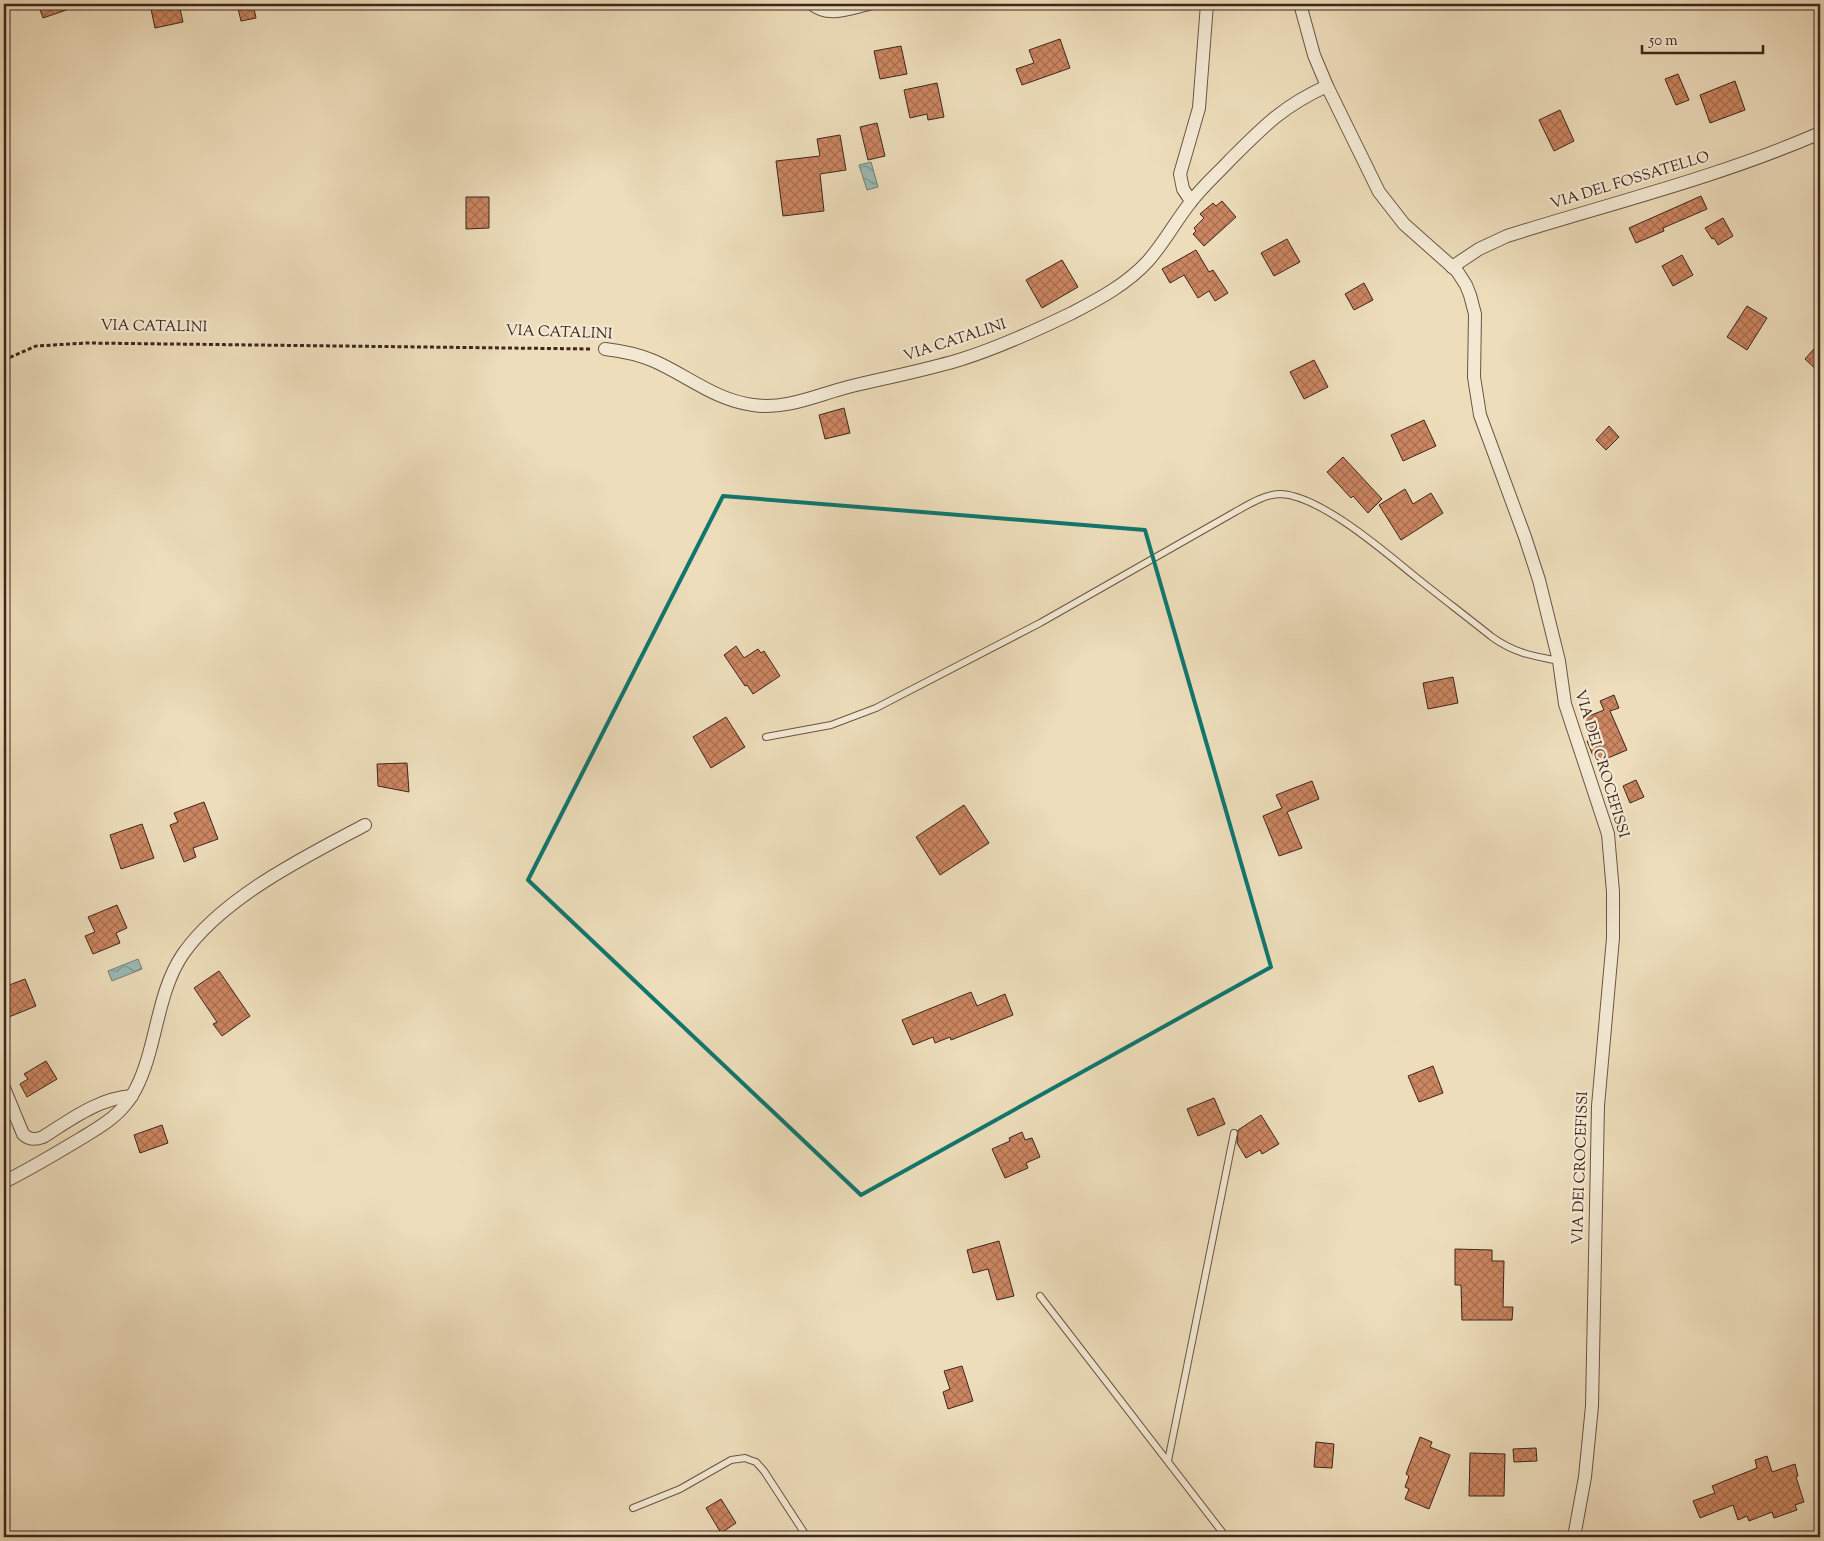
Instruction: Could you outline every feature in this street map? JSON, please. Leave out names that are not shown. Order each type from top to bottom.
[{"type":"street","points":[[812,4],[821,10],[832,11],[869,4]]},
{"type":"street","points":[[1191,201],[1183,189],[1180,174],[1199,108],[1207,4]]},
{"type":"street","name":"VIA DEI CROCEFISSI","points":[[1300,4],[1314,55],[1326,86],[1387,204],[1407,228],[1452,267],[1466,285],[1473,305],[1476,333],[1475,384],[1480,415],[1532,559],[1560,662],[1565,704],[1594,789],[1602,822],[1608,834],[1614,899],[1611,967],[1598,1106],[1591,1417],[1585,1477],[1574,1537]]},
{"type":"street","name":"VIA CATALINI","points":[[605,349],[631,353],[653,361],[704,389],[730,400],[765,407],[797,402],[844,388],[912,373],[966,358],[1030,333],[1114,290],[1143,266],[1156,252],[1191,201],[1268,122],[1298,100],[1326,86]]},
{"type":"street","name":"VIA DEL FOSSATELLO","points":[[1452,267],[1480,249],[1507,236],[1714,173],[1820,133]]},
{"type":"street","points":[[4,1182],[105,1123],[121,1110],[132,1096],[146,1064],[171,975],[181,957],[197,936],[227,909],[274,875],[365,825]]},
{"type":"street","points":[[4,1088],[23,1134],[27,1138],[34,1139],[43,1137],[94,1107],[113,1099],[132,1096]]},
{"type":"lane","points":[[766,737],[831,725],[876,708],[1040,623],[1235,512],[1266,497],[1277,494],[1290,495],[1304,500],[1345,524],[1384,551],[1492,637],[1509,648],[1526,655],[1560,662]]},
{"type":"lane","points":[[1168,1461],[1234,1133]]},
{"type":"lane","points":[[1040,1296],[1226,1537]]},
{"type":"lane","points":[[633,1508],[680,1489],[725,1462],[745,1458],[756,1462],[764,1471],[807,1537]]},
{"type":"path","name":"VIA CATALINI","points":[[4,360],[36,346],[87,343],[605,349]]},
{"type":"highlighted area","points":[[723,496],[1145,530],[1271,967],[861,1195],[528,880]]},
{"type":"water","points":[[871,162],[878,187],[867,190],[859,165]]},
{"type":"water","points":[[138,959],[142,969],[112,981],[108,971]]},
{"type":"building","points":[[38,4],[77,4],[78,6],[43,18]]},
{"type":"building","points":[[150,4],[179,4],[183,22],[155,28]]},
{"type":"building","points":[[237,4],[253,4],[256,18],[241,21]]},
{"type":"building","points":[[1060,39],[1070,68],[1022,85],[1016,69],[1034,63],[1029,50]]},
{"type":"building","points":[[901,46],[907,74],[880,79],[874,51]]},
{"type":"building","points":[[1678,74],[1689,100],[1676,105],[1665,79]]},
{"type":"building","points":[[1735,81],[1745,110],[1710,123],[1700,95]]},
{"type":"building","points":[[937,83],[944,117],[928,120],[927,114],[910,118],[904,90]]},
{"type":"building","points":[[1560,110],[1574,141],[1554,151],[1539,120]]},
{"type":"building","points":[[877,123],[885,156],[868,160],[860,127]]},
{"type":"building","points":[[840,135],[846,170],[820,174],[824,211],[783,216],[776,161],[820,156],[817,139]]},
{"type":"building","points":[[1701,196],[1707,209],[1663,228],[1664,231],[1636,243],[1629,228]]},
{"type":"building","points":[[466,197],[489,197],[489,228],[466,229]]},
{"type":"building","points":[[1222,201],[1236,217],[1204,246],[1193,234],[1196,231],[1194,228],[1204,218],[1200,214],[1213,203],[1216,206]]},
{"type":"building","points":[[1723,218],[1733,236],[1718,245],[1705,228]]},
{"type":"building","points":[[1287,239],[1300,262],[1274,276],[1261,253]]},
{"type":"building","points":[[1196,250],[1209,272],[1213,270],[1228,293],[1215,301],[1209,291],[1198,298],[1184,275],[1170,283],[1162,269]]},
{"type":"building","points":[[1682,255],[1693,275],[1673,286],[1662,266]]},
{"type":"building","points":[[1062,260],[1078,287],[1042,308],[1026,280]]},
{"type":"building","points":[[1364,283],[1373,300],[1354,310],[1345,294]]},
{"type":"building","points":[[1747,306],[1767,318],[1747,350],[1727,337]]},
{"type":"building","points":[[1820,342],[1820,373],[1805,359]]},
{"type":"building","points":[[1314,360],[1328,387],[1304,399],[1290,372]]},
{"type":"building","points":[[844,408],[850,433],[825,439],[819,415]]},
{"type":"building","points":[[1424,420],[1436,446],[1403,461],[1391,435]]},
{"type":"building","points":[[1609,426],[1619,437],[1606,450],[1596,440]]},
{"type":"building","points":[[1343,457],[1382,499],[1368,513],[1327,472]]},
{"type":"building","points":[[1405,489],[1413,504],[1431,493],[1443,513],[1401,540],[1379,505]]},
{"type":"building","points":[[736,646],[744,658],[758,649],[761,653],[764,651],[780,676],[753,694],[747,685],[745,686],[724,655]]},
{"type":"building","points":[[1453,677],[1458,703],[1428,709],[1423,683]]},
{"type":"building","points":[[1614,695],[1619,708],[1610,711],[1627,750],[1596,763],[1587,741],[1592,739],[1584,718],[1604,710],[1600,701]]},
{"type":"building","points":[[726,717],[745,747],[711,768],[693,737]]},
{"type":"building","points":[[407,763],[409,792],[378,786],[377,764]]},
{"type":"building","points":[[1636,780],[1644,797],[1630,803],[1623,786]]},
{"type":"building","points":[[1312,781],[1319,799],[1287,812],[1302,848],[1279,856],[1263,816],[1282,808],[1276,795]]},
{"type":"building","points":[[204,802],[218,839],[193,848],[196,857],[184,862],[170,825],[178,822],[174,813]]},
{"type":"building","points":[[964,805],[989,843],[940,875],[916,837]]},
{"type":"building","points":[[142,824],[154,858],[121,869],[110,835]]},
{"type":"building","points":[[117,905],[127,928],[116,933],[120,943],[93,954],[85,936],[95,932],[88,917]]},
{"type":"building","points":[[219,971],[250,1016],[222,1036],[213,1024],[217,1022],[194,988]]},
{"type":"building","points":[[25,979],[36,1006],[4,1019],[4,987]]},
{"type":"building","points":[[971,992],[977,1006],[1005,994],[1013,1015],[951,1040],[950,1037],[935,1043],[933,1037],[913,1045],[902,1020]]},
{"type":"building","points":[[46,1061],[57,1079],[27,1097],[20,1084],[28,1079],[24,1074]]},
{"type":"building","points":[[1433,1066],[1443,1093],[1419,1102],[1408,1076]]},
{"type":"building","points":[[1214,1098],[1225,1124],[1198,1136],[1187,1109]]},
{"type":"building","points":[[1261,1115],[1279,1144],[1262,1154],[1260,1150],[1246,1158],[1237,1143],[1238,1130]]},
{"type":"building","points":[[162,1125],[168,1143],[140,1153],[134,1135]]},
{"type":"building","points":[[1022,1132],[1025,1140],[1032,1138],[1040,1157],[1026,1163],[1028,1168],[1005,1178],[992,1149],[1010,1141],[1009,1138]]},
{"type":"building","points":[[999,1241],[1014,1296],[997,1300],[988,1269],[973,1273],[967,1250]]},
{"type":"building","points":[[1455,1249],[1492,1250],[1492,1261],[1504,1261],[1503,1307],[1513,1307],[1512,1320],[1462,1320],[1461,1285],[1455,1285]]},
{"type":"building","points":[[962,1366],[973,1401],[948,1409],[943,1392],[950,1389],[944,1371]]},
{"type":"building","points":[[1420,1437],[1432,1442],[1430,1447],[1450,1455],[1429,1509],[1405,1499],[1409,1489],[1405,1487],[1409,1476],[1406,1474]]},
{"type":"building","points":[[1316,1442],[1334,1444],[1332,1468],[1314,1467]]},
{"type":"building","points":[[1536,1448],[1537,1461],[1514,1462],[1513,1449]]},
{"type":"building","points":[[1470,1453],[1505,1454],[1504,1496],[1469,1496]]},
{"type":"building","points":[[1767,1456],[1772,1472],[1795,1464],[1798,1476],[1796,1477],[1804,1502],[1795,1505],[1797,1510],[1774,1518],[1772,1512],[1749,1521],[1747,1516],[1738,1520],[1733,1505],[1700,1518],[1693,1501],[1715,1493],[1712,1486],[1757,1468],[1755,1460]]},
{"type":"building","points":[[721,1499],[736,1523],[721,1533],[706,1508]]}]
